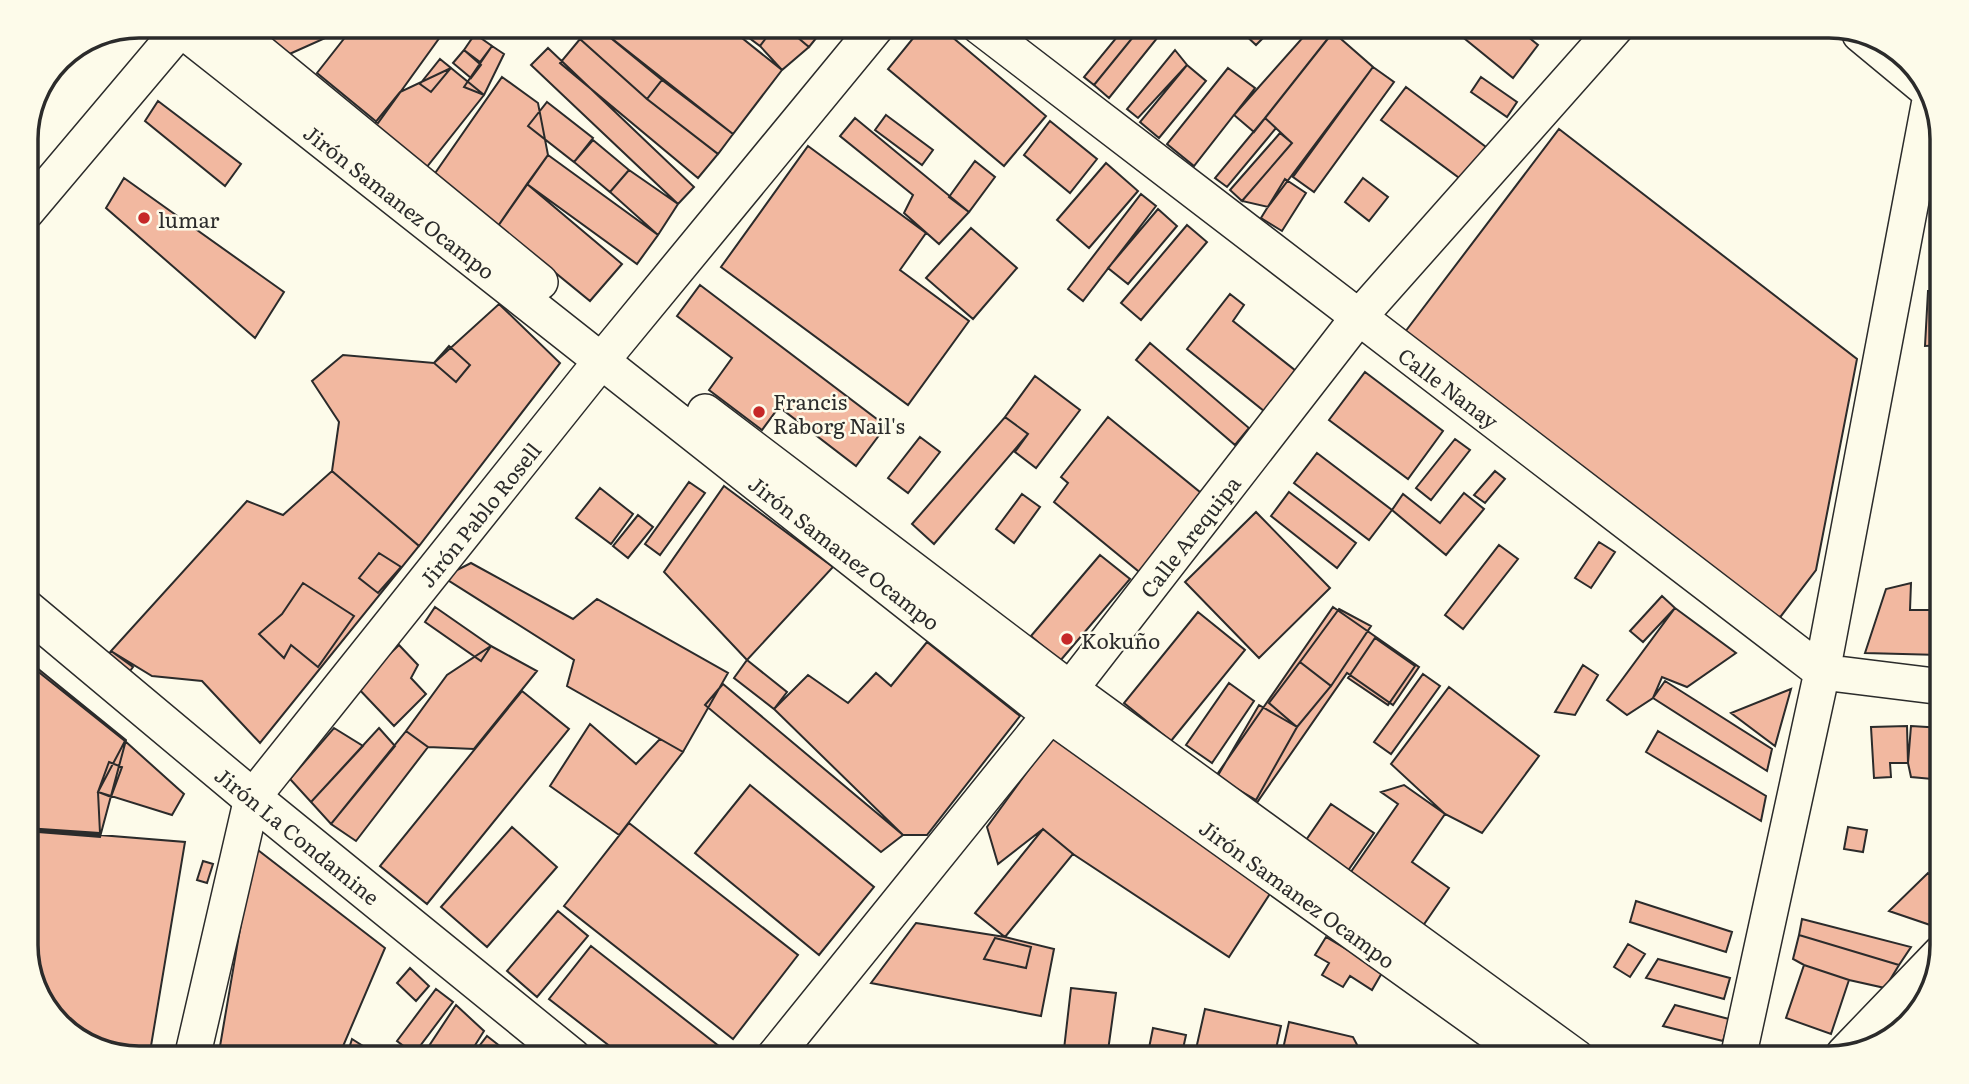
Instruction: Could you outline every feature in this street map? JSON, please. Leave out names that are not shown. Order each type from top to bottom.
[{"type":"main road","name":"Jirón La Condamine","points":[[39,621],[557,1046]]},
{"type":"street","points":[[39,196],[171,38]]},
{"type":"street","name":"Jirón Samanez Ocampo","points":[[195,38],[609,352],[1060,702],[1513,1046]]},
{"type":"street","name":"Jirón Samanez Ocampo","points":[[243,38],[609,352]]},
{"type":"street","name":"Jirón Pablo Rosell","points":[[195,1046],[252,798],[609,352],[867,38]]},
{"type":"street","name":"Calle Nanay","points":[[995,38],[1822,672]]},
{"type":"street","name":"Calle Arequipa","points":[[783,1046],[1060,702],[1359,318],[1606,38]]},
{"type":"street","points":[[1885,55],[1903,71]]},
{"type":"street","points":[[1741,1046],[1822,672],[1927,114]]},
{"type":"street","points":[[1822,672],[1930,685]]},
{"type":"street","name":"Jirón Samanez Ocampo","points":[[1060,702],[1560,1046]]},
{"type":"street","points":[[1855,1042],[1928,966]]},
{"type":"building","points":[[263,38],[325,38],[285,56]]},
{"type":"building","points":[[345,38],[439,38],[378,123],[317,73]]},
{"type":"building","points":[[472,38],[481,38],[492,46],[480,62],[464,50]]},
{"type":"building","points":[[611,38],[662,80],[647,99],[580,39]]},
{"type":"building","points":[[611,38],[742,38],[782,70],[733,134]]},
{"type":"building","points":[[749,38],[766,38],[760,46]]},
{"type":"building","points":[[766,38],[798,38],[809,47],[782,70],[760,46]]},
{"type":"building","points":[[798,38],[816,38],[809,47]]},
{"type":"building","points":[[913,38],[953,38],[1046,116],[1004,166],[888,69]]},
{"type":"building","points":[[1116,38],[1132,38],[1094,85],[1084,77]]},
{"type":"building","points":[[1132,38],[1157,38],[1109,98],[1094,85]]},
{"type":"building","points":[[1248,38],[1263,38],[1256,45]]},
{"type":"building","points":[[1302,38],[1328,38],[1254,132],[1234,115]]},
{"type":"building","points":[[1328,38],[1340,38],[1373,67],[1268,207],[1242,201],[1292,143],[1265,118]]},
{"type":"building","points":[[1464,38],[1530,38],[1538,45],[1513,78]]},
{"type":"building","points":[[580,39],[647,99],[718,154],[698,178],[560,63]]},
{"type":"building","points":[[492,46],[504,54],[484,95],[464,87]]},
{"type":"building","points":[[548,48],[694,187],[678,204],[531,65]]},
{"type":"building","points":[[464,50],[481,65],[471,78],[453,63]]},
{"type":"building","points":[[1175,50],[1187,65],[1138,118],[1127,109]]},
{"type":"building","points":[[440,59],[451,68],[431,92],[420,84]]},
{"type":"building","points":[[1187,65],[1206,81],[1159,138],[1140,122]]},
{"type":"building","points":[[1373,67],[1394,82],[1314,192],[1293,177]]},
{"type":"building","points":[[451,68],[484,95],[422,173],[369,130],[400,92]]},
{"type":"building","points":[[1228,68],[1255,88],[1194,166],[1167,144]]},
{"type":"building","points":[[502,77],[538,103],[548,155],[498,226],[431,179]]},
{"type":"building","points":[[1481,77],[1517,102],[1507,117],[1471,92]]},
{"type":"building","points":[[662,80],[733,134],[718,154],[647,99]]},
{"type":"building","points":[[1406,87],[1486,147],[1462,180],[1381,120]]},
{"type":"building","points":[[158,101],[241,164],[225,186],[145,121]]},
{"type":"building","points":[[547,102],[593,138],[574,162],[528,126]]},
{"type":"building","points":[[886,115],[933,150],[922,165],[875,130]]},
{"type":"building","points":[[855,118],[969,212],[939,244],[904,213],[913,195],[840,136]]},
{"type":"building","points":[[1265,118],[1276,128],[1227,187],[1215,178]]},
{"type":"building","points":[[1050,121],[1097,159],[1070,193],[1024,155]]},
{"type":"building","points":[[1559,129],[1857,359],[1816,570],[1778,620],[1405,332]]},
{"type":"building","points":[[1280,133],[1292,143],[1242,201],[1230,190]]},
{"type":"building","points":[[593,140],[629,170],[610,192],[574,162]]},
{"type":"building","points":[[808,146],[926,233],[900,270],[969,321],[908,405],[721,267]]},
{"type":"building","points":[[548,155],[658,235],[637,264],[527,184]]},
{"type":"building","points":[[975,161],[995,177],[969,212],[949,197]]},
{"type":"building","points":[[1106,163],[1138,191],[1089,248],[1057,220]]},
{"type":"building","points":[[629,170],[678,204],[658,235],[610,192]]},
{"type":"building","points":[[124,178],[284,292],[255,338],[106,208]]},
{"type":"building","points":[[1363,178],[1388,197],[1369,221],[1345,202]]},
{"type":"building","points":[[1285,179],[1306,193],[1282,231],[1261,218]]},
{"type":"building","points":[[527,184],[622,264],[590,301],[498,226]]},
{"type":"building","points":[[1141,194],[1156,206],[1083,301],[1068,289]]},
{"type":"building","points":[[1158,209],[1177,226],[1128,284],[1108,268]]},
{"type":"building","points":[[1187,225],[1207,242],[1141,320],[1121,303]]},
{"type":"building","points":[[971,228],[1017,268],[973,319],[926,278]]},
{"type":"building","points":[[700,285],[886,426],[856,466],[779,407],[762,430],[709,390],[732,358],[677,316]]},
{"type":"building","points":[[1928,291],[1930,291],[1930,346],[1925,346]]},
{"type":"building","points":[[1230,294],[1244,305],[1233,321],[1296,371],[1264,411],[1187,349]]},
{"type":"building","points":[[499,304],[560,363],[419,546],[332,471],[339,422],[312,381],[343,355],[434,363]]},
{"type":"building","points":[[1150,343],[1249,428],[1235,445],[1136,360]]},
{"type":"building","points":[[449,346],[470,365],[456,382],[434,363]]},
{"type":"building","points":[[1365,372],[1443,431],[1408,479],[1329,420]]},
{"type":"building","points":[[1035,376],[1080,410],[1036,468],[1015,452],[1028,434],[1005,417]]},
{"type":"building","points":[[1005,417],[1028,434],[934,544],[912,524]]},
{"type":"building","points":[[1108,417],[1206,497],[1143,575],[1054,502],[1068,483],[1061,477]]},
{"type":"building","points":[[920,437],[940,452],[908,493],[888,478]]},
{"type":"building","points":[[1455,439],[1470,450],[1431,500],[1416,488]]},
{"type":"building","points":[[1317,453],[1392,510],[1369,540],[1294,483]]},
{"type":"building","points":[[332,471],[419,546],[260,743],[202,681],[152,676],[111,651],[247,501],[283,515]]},
{"type":"building","points":[[1495,471],[1505,479],[1485,503],[1474,495]]},
{"type":"building","points":[[689,482],[705,493],[660,555],[645,544]]},
{"type":"building","points":[[724,486],[833,567],[747,660],[664,572]]},
{"type":"building","points":[[600,488],[633,514],[611,544],[576,518]]},
{"type":"building","points":[[1289,492],[1356,543],[1337,568],[1271,516]]},
{"type":"building","points":[[1464,493],[1484,509],[1446,555],[1392,510],[1403,494],[1440,523]]},
{"type":"building","points":[[1022,494],[1040,507],[1014,543],[996,529]]},
{"type":"building","points":[[1256,512],[1330,588],[1259,658],[1185,582]]},
{"type":"building","points":[[638,515],[653,527],[628,558],[613,546]]},
{"type":"building","points":[[1599,542],[1615,552],[1591,588],[1575,578]]},
{"type":"building","points":[[1499,545],[1518,559],[1463,629],[1445,615]]},
{"type":"building","points":[[379,553],[401,567],[378,593],[359,578]]},
{"type":"building","points":[[1100,555],[1130,579],[1060,661],[1031,636]]},
{"type":"building","points":[[471,563],[573,619],[597,599],[728,673],[683,752],[567,686],[574,660],[443,577]]},
{"type":"building","points":[[303,583],[354,616],[318,667],[291,645],[284,658],[259,634],[282,614]]},
{"type":"building","points":[[1911,583],[1910,610],[1930,610],[1930,655],[1865,653],[1886,589]]},
{"type":"building","points":[[1662,596],[1675,608],[1643,642],[1630,631]]},
{"type":"building","points":[[435,607],[491,646],[481,661],[425,622]]},
{"type":"building","points":[[1333,607],[1419,667],[1393,705],[1347,673],[1256,804],[1216,776]]},
{"type":"building","points":[[1675,608],[1736,653],[1687,687],[1662,677],[1653,698],[1627,715],[1607,700]]},
{"type":"building","points":[[1339,609],[1371,626],[1331,686],[1300,662]]},
{"type":"building","points":[[1198,612],[1245,650],[1171,741],[1124,703]]},
{"type":"building","points":[[1375,638],[1415,666],[1388,705],[1348,678]]},
{"type":"building","points":[[927,642],[1020,716],[927,835],[903,835],[774,709],[808,675],[848,703],[876,673],[891,686]]},
{"type":"building","points":[[399,645],[418,665],[411,678],[426,694],[394,726],[356,686]]},
{"type":"building","points":[[491,646],[537,671],[474,749],[428,747],[406,731],[447,675]]},
{"type":"building","points":[[111,651],[133,667],[121,683],[105,658]]},
{"type":"building","points":[[747,660],[787,692],[774,709],[734,678]]},
{"type":"building","points":[[1300,662],[1331,686],[1297,727],[1269,703]]},
{"type":"building","points":[[1583,665],[1598,675],[1575,715],[1555,712]]},
{"type":"building","points":[[39,670],[126,740],[100,837],[39,832]]},
{"type":"building","points":[[39,672],[125,741],[98,792],[100,833],[39,829]]},
{"type":"building","points":[[1423,674],[1440,686],[1391,754],[1374,742]]},
{"type":"building","points":[[1665,681],[1772,749],[1767,771],[1653,698]]},
{"type":"building","points":[[1229,683],[1254,701],[1212,763],[1186,745]]},
{"type":"building","points":[[723,684],[903,835],[881,852],[705,705]]},
{"type":"building","points":[[1449,687],[1539,756],[1482,833],[1445,814],[1391,764]]},
{"type":"building","points":[[1791,689],[1775,746],[1731,713]]},
{"type":"building","points":[[522,691],[569,729],[427,904],[380,866]]},
{"type":"building","points":[[1259,705],[1297,727],[1256,800],[1217,777]]},
{"type":"building","points":[[590,724],[636,764],[660,739],[683,752],[619,835],[550,786]]},
{"type":"building","points":[[1907,726],[1908,763],[1890,763],[1891,777],[1874,778],[1871,727]]},
{"type":"building","points":[[1911,726],[1930,727],[1930,779],[1911,777],[1908,763]]},
{"type":"building","points":[[334,728],[363,746],[311,802],[290,779]]},
{"type":"building","points":[[379,728],[395,746],[331,824],[311,802]]},
{"type":"building","points":[[1059,728],[1275,886],[1229,957],[1073,854],[1043,829],[998,864],[987,827]]},
{"type":"building","points":[[406,731],[428,747],[356,841],[331,824]]},
{"type":"building","points":[[1658,731],[1766,796],[1761,821],[1646,752]]},
{"type":"building","points":[[125,741],[184,794],[172,815],[98,792]]},
{"type":"building","points":[[109,762],[122,767],[111,797],[98,792]]},
{"type":"building","points":[[750,785],[874,887],[819,955],[695,853]]},
{"type":"building","points":[[1404,785],[1445,814],[1412,862],[1449,888],[1420,930],[1346,879],[1398,804],[1381,792]]},
{"type":"building","points":[[1331,804],[1374,833],[1347,872],[1304,843]]},
{"type":"building","points":[[629,823],[798,955],[733,1039],[564,906]]},
{"type":"building","points":[[512,827],[557,867],[487,947],[441,907]]},
{"type":"building","points":[[1848,827],[1867,830],[1863,852],[1844,849]]},
{"type":"building","points":[[1043,829],[1073,854],[1005,937],[975,913]]},
{"type":"building","points":[[39,830],[185,842],[151,1046],[126,1045],[101,1038],[78,1025],[59,1006],[40,964]]},
{"type":"building","points":[[254,847],[385,948],[343,1046],[220,1046]]},
{"type":"building","points":[[203,861],[213,864],[207,883],[197,880]]},
{"type":"building","points":[[1928,873],[1930,874],[1930,925],[1889,911]]},
{"type":"building","points":[[1636,901],[1732,932],[1726,952],[1630,922]]},
{"type":"building","points":[[558,911],[588,936],[537,997],[507,971]]},
{"type":"building","points":[[1802,919],[1911,947],[1899,965],[1799,935]]},
{"type":"building","points":[[916,923],[1005,937],[1054,949],[1041,1016],[871,983]]},
{"type":"building","points":[[1799,935],[1899,965],[1885,988],[1849,980],[1793,959]]},
{"type":"building","points":[[1326,937],[1383,971],[1372,990],[1350,976],[1343,987],[1322,975],[1329,963],[1315,955]]},
{"type":"building","points":[[995,938],[1031,947],[1026,968],[984,959]]},
{"type":"building","points":[[1628,944],[1645,954],[1630,977],[1614,967]]},
{"type":"building","points":[[591,946],[719,1046],[610,1046],[549,999]]},
{"type":"building","points":[[1658,959],[1730,978],[1724,999],[1646,978]]},
{"type":"building","points":[[1804,965],[1849,980],[1831,1034],[1786,1018]]},
{"type":"building","points":[[410,968],[429,986],[416,1001],[397,983]]},
{"type":"building","points":[[1071,988],[1116,993],[1109,1046],[1064,1046]]},
{"type":"building","points":[[436,989],[453,1002],[420,1046],[404,1046],[397,1041]]},
{"type":"building","points":[[456,1005],[484,1031],[475,1046],[429,1046]]},
{"type":"building","points":[[1675,1005],[1729,1019],[1723,1041],[1663,1026]]},
{"type":"building","points":[[1205,1009],[1281,1026],[1277,1046],[1197,1046]]},
{"type":"building","points":[[1289,1022],[1353,1037],[1358,1046],[1284,1046]]},
{"type":"building","points":[[1153,1028],[1186,1035],[1184,1046],[1149,1046]]},
{"type":"building","points":[[487,1036],[500,1046],[479,1046]]},
{"type":"building","points":[[352,1039],[363,1046],[350,1046]]},
{"type":"place","name":"lumar","points":[[144,218]]},
{"type":"place","name":"Francis Raborg Nail's","points":[[759,412]]},
{"type":"place","name":"Kokuño","points":[[1067,639]]}]
